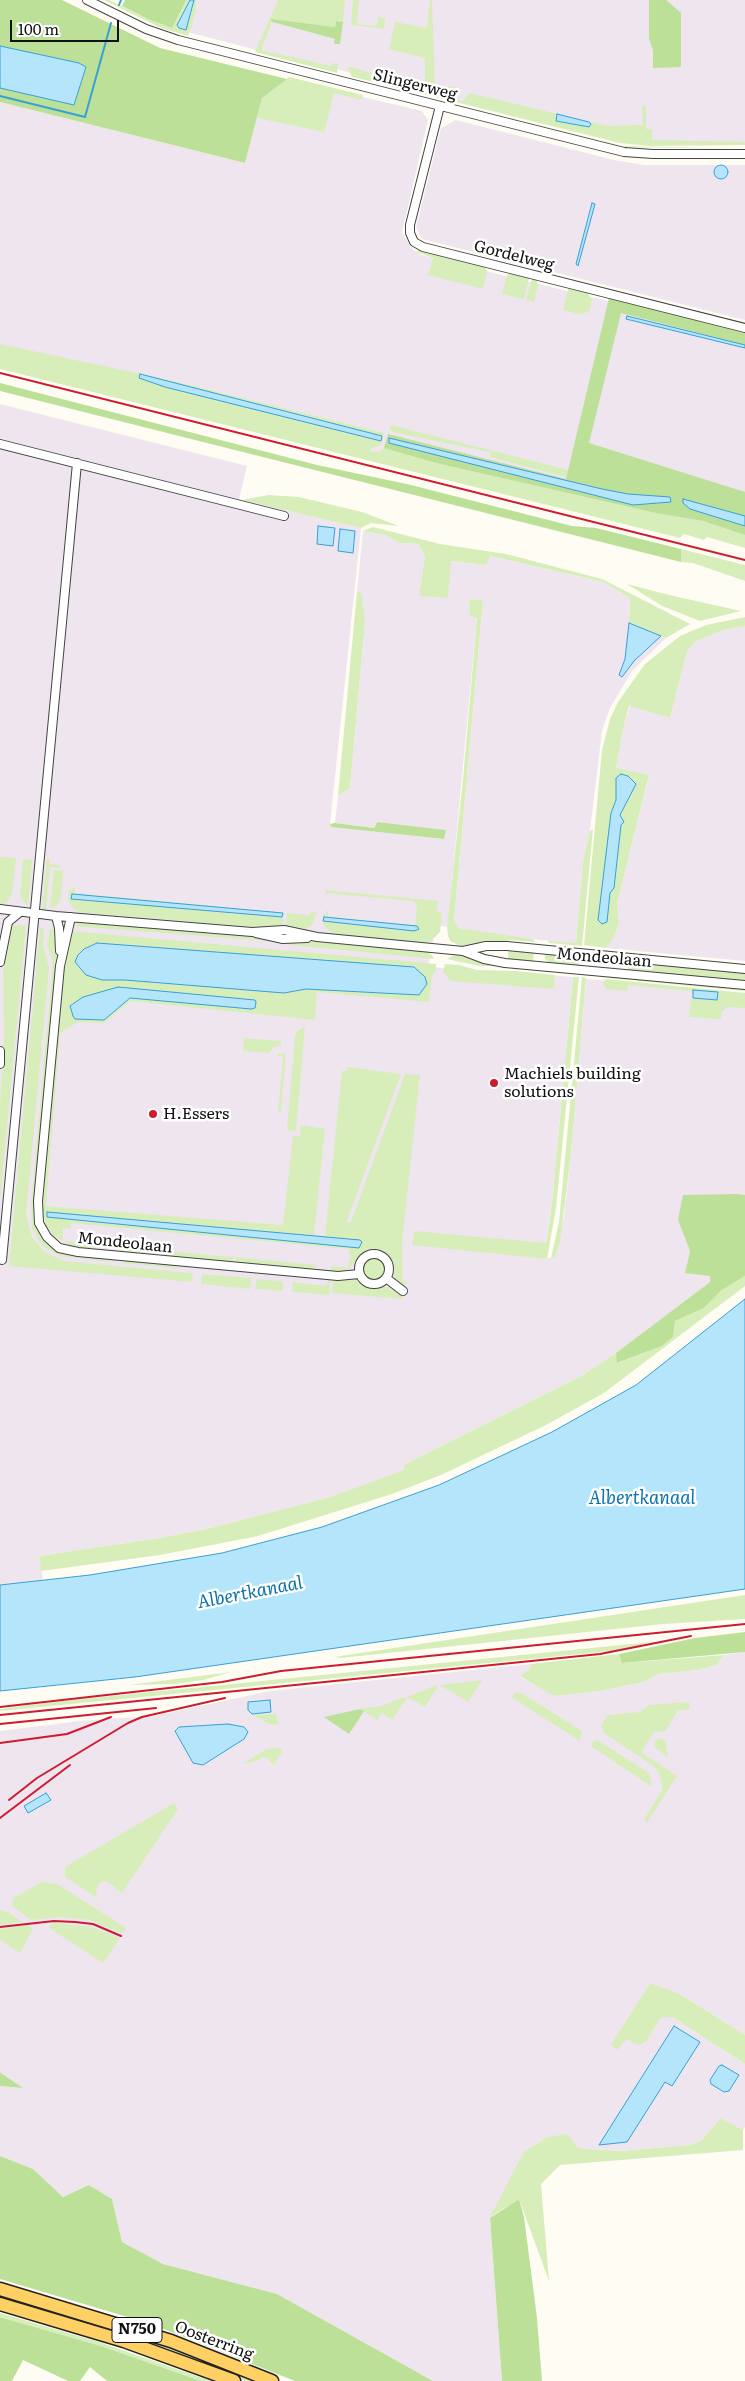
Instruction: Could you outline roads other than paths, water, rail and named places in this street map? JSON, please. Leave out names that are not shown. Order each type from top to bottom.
[{"type":"main road","name":"Oosterring","points":[[0,2289],[171,2342],[272,2381]]},
{"type":"main road","name":"Oosterring","points":[[0,2304],[124,2341],[234,2381]]},
{"type":"street","name":"Slingerweg","points":[[87,0],[146,29],[178,40],[624,152],[653,154],[745,154]]},
{"type":"street","name":"Gordelweg","points":[[440,106],[410,225],[410,233],[414,242],[423,247],[745,328]]},
{"type":"street","points":[[0,444],[284,516]]},
{"type":"street","points":[[2,1260],[77,463]]},
{"type":"street","name":"Mondeolaan","points":[[0,909],[34,914],[252,932],[284,930],[317,937],[463,951],[498,962],[745,985]]},
{"type":"street","points":[[0,962],[8,922],[20,912]]},
{"type":"street","points":[[56,916],[59,928],[60,966]]},
{"type":"street","points":[[60,966],[71,917]]},
{"type":"street","name":"Mondeolaan","points":[[463,951],[486,946],[507,946],[745,969]]},
{"type":"street","points":[[613,973],[614,957]]},
{"type":"street","name":"Mondeolaan","points":[[60,966],[38,1201],[39,1223],[47,1237],[59,1248],[70,1251],[338,1276],[359,1274]]},
{"type":"street","points":[[0,1051],[0,1062]]},
{"type":"street","points":[[376,1254],[387,1261],[389,1270],[386,1278],[380,1283],[371,1284],[359,1274],[361,1261],[367,1255],[376,1254]]},
{"type":"street","points":[[386,1278],[403,1291]]},
{"type":"water","points":[[190,0],[194,0],[186,30],[179,28],[177,25]]},
{"type":"water","points":[[0,46],[79,63],[86,67],[74,105],[0,88]]},
{"type":"water","points":[[557,114],[591,124],[589,127],[556,121]]},
{"type":"water","points":[[718,165],[724,165],[728,172],[724,179],[718,179],[714,175],[714,169]]},
{"type":"water","points":[[592,203],[595,204],[578,266],[576,264]]},
{"type":"water","points":[[627,316],[745,345],[745,348],[626,319]]},
{"type":"water","points":[[140,374],[382,436],[381,441],[165,387],[139,378]]},
{"type":"water","points":[[389,438],[602,489],[628,494],[670,497],[671,502],[633,505],[389,443]]},
{"type":"water","points":[[683,499],[745,516],[745,526],[690,509],[683,503]]},
{"type":"water","points":[[318,526],[335,528],[333,546],[317,544]]},
{"type":"water","points":[[340,529],[355,531],[353,553],[338,551]]},
{"type":"water","points":[[629,623],[661,636],[634,661],[622,677],[619,675],[625,659]]},
{"type":"water","points":[[621,774],[628,776],[636,784],[620,815],[624,822],[621,825],[614,888],[610,893],[607,922],[602,924],[598,920],[611,813],[616,800],[616,778]]},
{"type":"water","points":[[72,894],[283,913],[282,917],[71,899]]},
{"type":"water","points":[[324,917],[417,926],[419,929],[414,931],[323,921]]},
{"type":"water","points":[[97,943],[414,967],[425,977],[427,984],[419,995],[306,989],[284,993],[125,980],[102,980],[86,975],[75,962],[78,955],[84,949]]},
{"type":"water","points":[[118,987],[255,1000],[256,1002],[255,1008],[251,1009],[130,998],[104,1020],[75,1019],[70,1006],[83,997]]},
{"type":"water","points":[[693,990],[718,992],[717,1000],[693,998]]},
{"type":"water","points":[[47,1212],[360,1240],[362,1242],[359,1248],[47,1217]]},
{"type":"water","name":"Albertkanaal","points":[[745,1299],[745,1589],[135,1677],[0,1691],[0,1585],[90,1575],[222,1553],[322,1527],[439,1485],[552,1432],[636,1385]]},
{"type":"water","points":[[270,1700],[271,1712],[252,1714],[248,1710],[248,1702]]},
{"type":"water","points":[[228,1724],[244,1727],[248,1732],[244,1739],[203,1765],[193,1763],[175,1731],[179,1727]]},
{"type":"water","points":[[46,1793],[51,1800],[28,1813],[24,1806]]},
{"type":"water","points":[[674,2026],[700,2042],[672,2086],[665,2082],[627,2142],[599,2145]]},
{"type":"water","points":[[722,2065],[739,2075],[729,2091],[724,2092],[711,2084],[710,2080],[719,2066]]},
{"type":"waterway","points":[[119,5],[121,0]]},
{"type":"waterway","points":[[0,96],[85,117],[111,23]]},
{"type":"railway","points":[[0,373],[745,560]]},
{"type":"railway","points":[[0,1707],[222,1682],[281,1671],[745,1624]]},
{"type":"railway","points":[[0,1715],[600,1654],[691,1636]]},
{"type":"railway","points":[[9,1800],[37,1778],[128,1723],[142,1717],[225,1698]]},
{"type":"railway","points":[[0,1724],[156,1708]]},
{"type":"railway","points":[[0,1743],[67,1734],[111,1717]]},
{"type":"railway","points":[[0,1818],[70,1765]]},
{"type":"railway","points":[[0,1927],[54,1921],[75,1922],[93,1924],[121,1936]]},
{"type":"place","name":"Machiels building solutions","points":[[494,1083]]},
{"type":"place","name":"H.Essers","points":[[153,1114]]}]
